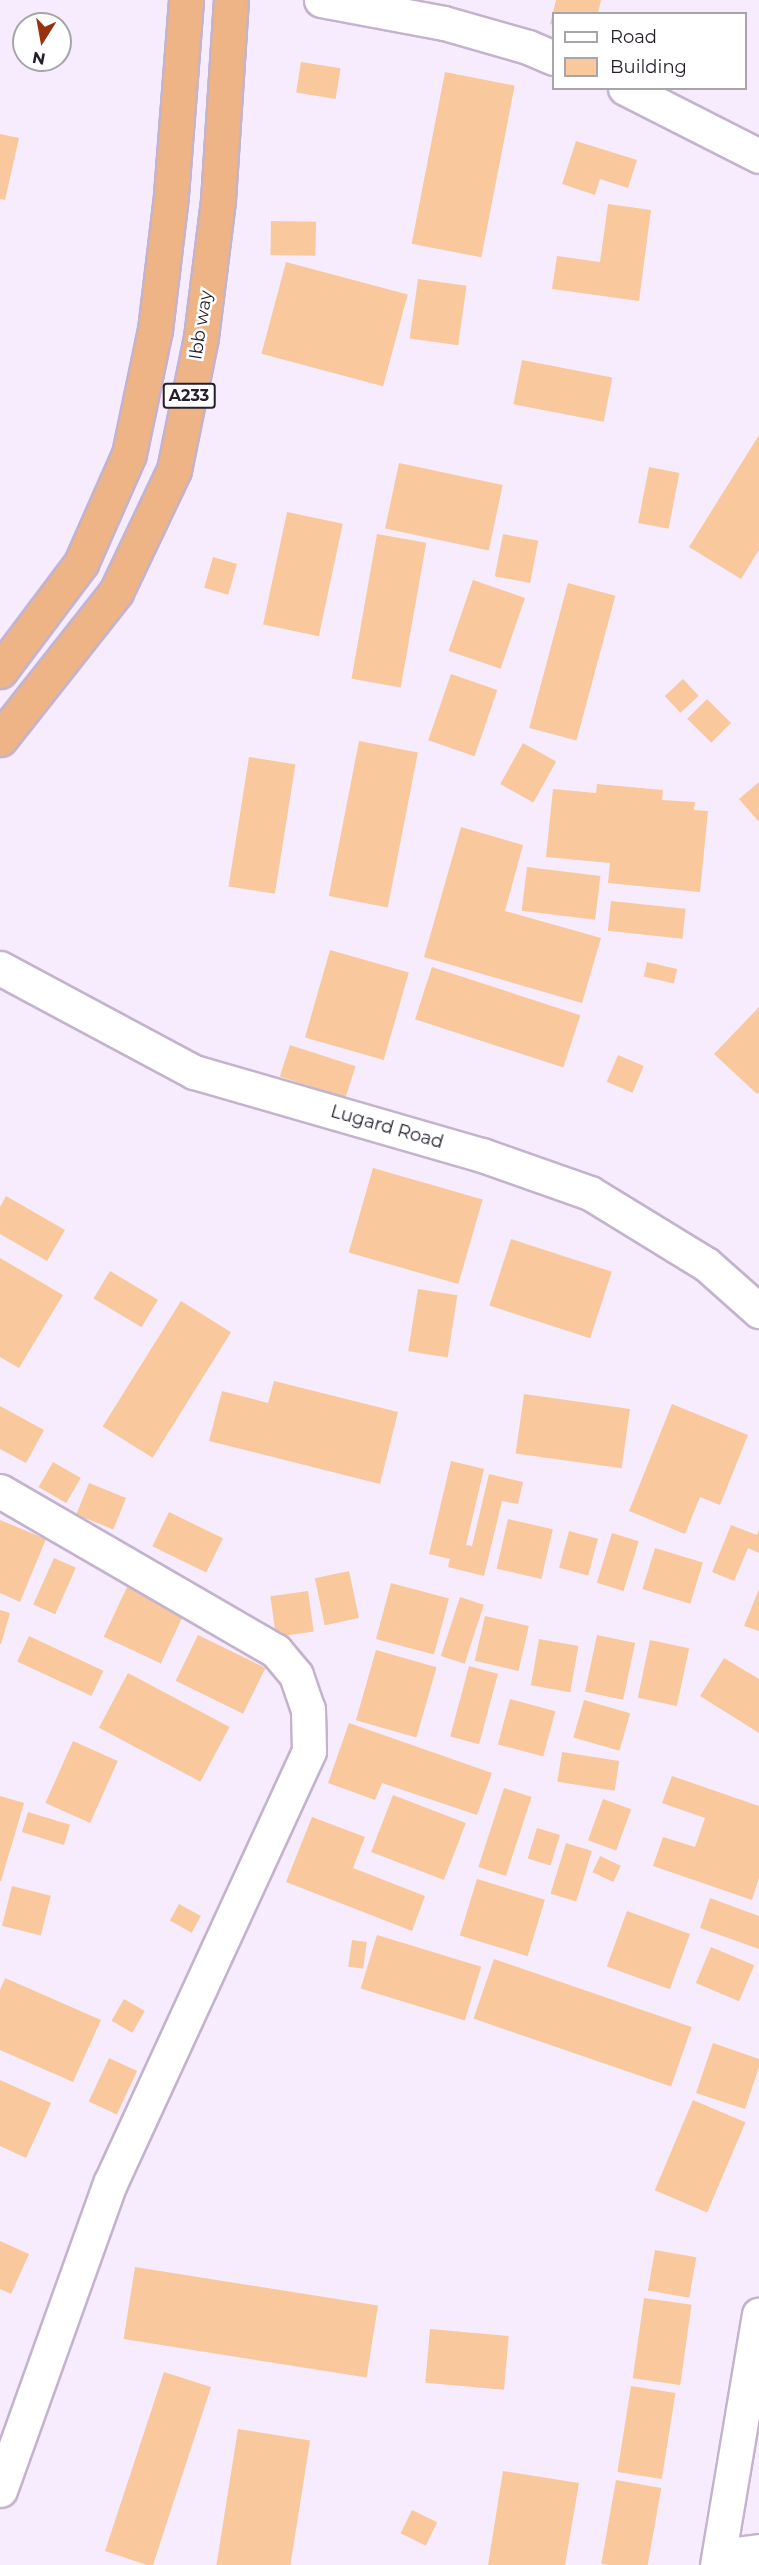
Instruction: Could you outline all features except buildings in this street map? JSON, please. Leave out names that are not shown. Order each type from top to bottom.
[{"type":"highway","name":"A233","points":[[0,671],[81,563],[129,454],[155,330],[171,195],[186,0]]},
{"type":"highway","name":"Ibb way","points":[[0,739],[116,591],[174,470],[201,337],[216,212],[231,0]]},
{"type":"street","points":[[321,0],[444,23],[528,47],[552,57]]},
{"type":"street","points":[[629,90],[759,156]]},
{"type":"street","name":"Lugard Road","points":[[0,968],[194,1072],[482,1155],[590,1193],[706,1264],[759,1311]]},
{"type":"street","points":[[0,1491],[276,1651],[296,1675],[308,1709],[309,1751],[110,2182],[0,2490]]},
{"type":"street","points":[[759,2315],[718,2560],[759,2551]]}]
